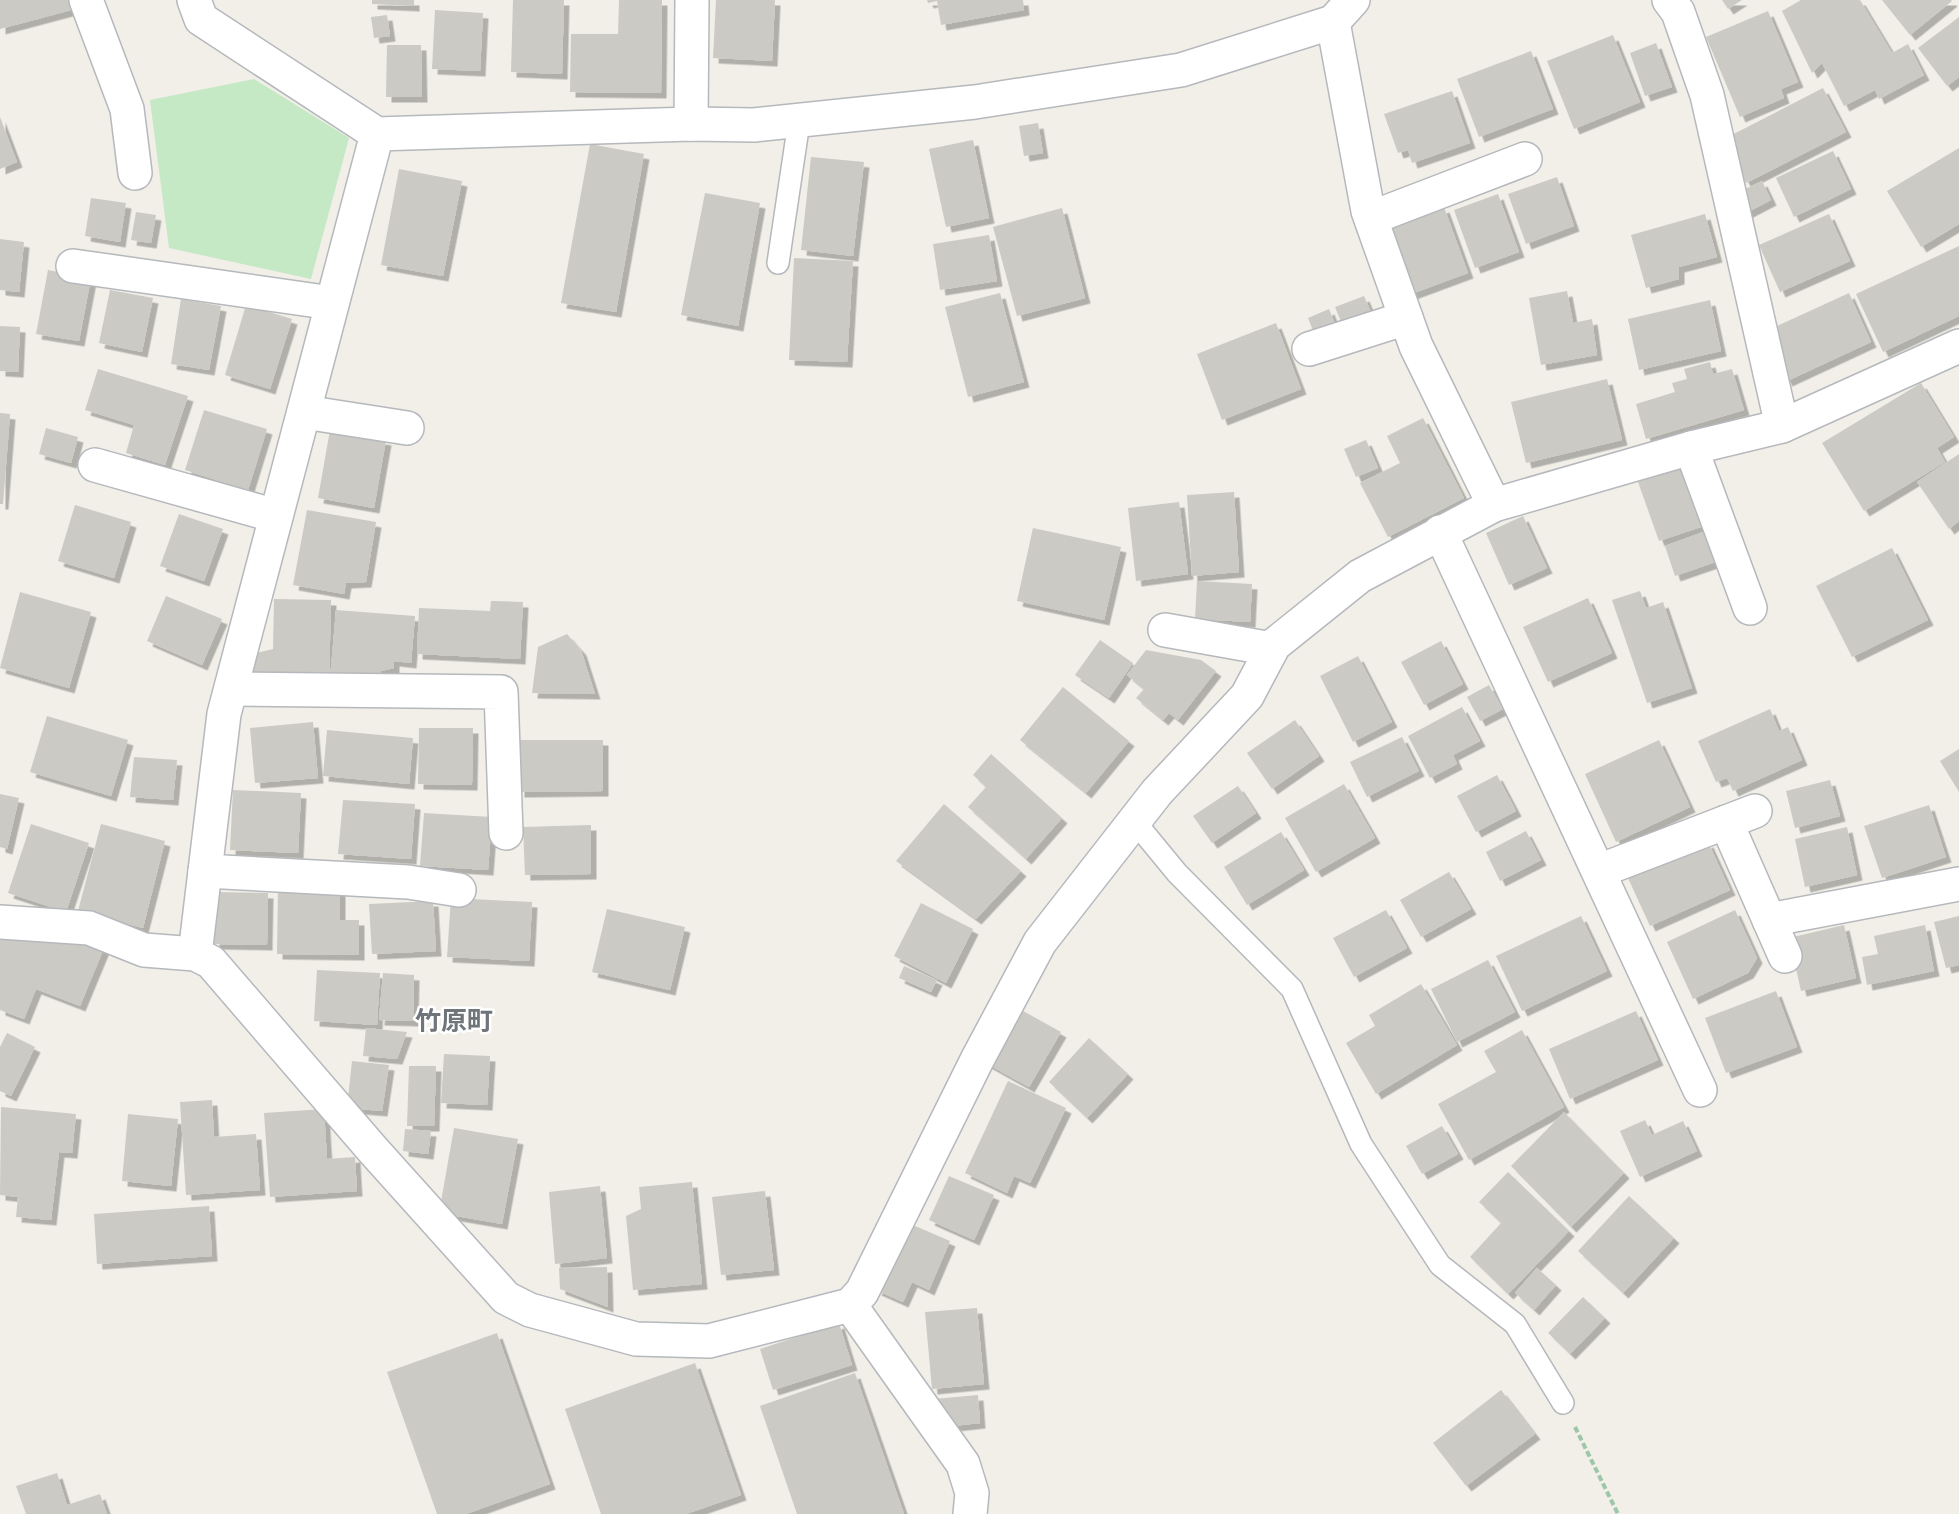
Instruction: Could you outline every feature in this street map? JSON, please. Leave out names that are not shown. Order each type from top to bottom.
[{"type":"street","points":[[86,0],[127,110],[135,173]]},
{"type":"street","points":[[194,0],[201,19],[377,134],[691,124],[754,125],[975,102],[1181,70],[1343,11],[1371,218],[1416,346],[1494,505]]},
{"type":"street","points":[[691,124],[692,0]]},
{"type":"street","points":[[1669,0],[1678,12],[1707,95],[1782,426]]},
{"type":"street","points":[[195,954],[224,714],[377,134]]},
{"type":"street","points":[[1371,218],[1525,159]]},
{"type":"street","points":[[73,266],[332,303]]},
{"type":"street","points":[[1309,349],[1406,318]]},
{"type":"street","points":[[1166,630],[1266,648],[1274,645],[1360,576],[1494,505],[1691,448],[1782,426],[1959,346]]},
{"type":"street","points":[[304,412],[407,428]]},
{"type":"street","points":[[1691,448],[1750,608]]},
{"type":"street","points":[[95,465],[276,516]]},
{"type":"street","points":[[1440,532],[1700,1090]]},
{"type":"street","points":[[0,922],[89,928],[144,950],[195,954],[211,962],[373,1150],[506,1298],[530,1310],[636,1339],[709,1341],[850,1305],[862,1292],[977,1060],[1040,942],[1136,822],[1157,792],[1247,696],[1274,645]]},
{"type":"street","points":[[231,689],[501,692],[514,816]]},
{"type":"street","points":[[1599,871],[1740,817],[1769,920],[1785,956]]},
{"type":"street","points":[[205,872],[408,882],[459,890]]},
{"type":"street","points":[[1769,920],[1959,884]]},
{"type":"street","points":[[850,1305],[963,1464],[972,1493],[970,1514]]},
{"type":"lane","points":[[778,263],[799,122]]},
{"type":"lane","points":[[1136,822],[1177,873],[1292,989],[1361,1144],[1440,1265],[1515,1324],[1563,1403]]},
{"type":"path","points":[[1563,1403],[1618,1514]]},
{"type":"green space","points":[[254,79],[349,138],[311,279],[169,248],[150,100]]},
{"type":"building","points":[[0,0],[73,0],[75,9],[0,29]]},
{"type":"building","points":[[372,0],[414,0],[414,6],[372,4]]},
{"type":"building","points":[[513,0],[564,0],[562,74],[511,72]]},
{"type":"building","points":[[619,0],[662,0],[661,93],[570,92],[571,34],[618,34]]},
{"type":"building","points":[[716,0],[775,0],[772,61],[713,58]]},
{"type":"building","points":[[927,0],[1023,0],[1024,10],[941,25],[937,1],[928,3]]},
{"type":"building","points":[[1722,0],[1742,0],[1728,9]]},
{"type":"building","points":[[1801,0],[1860,0],[1892,53],[1908,44],[1924,75],[1879,99],[1875,90],[1844,106],[1822,63],[1812,73],[1782,11]]},
{"type":"building","points":[[1882,0],[1951,0],[1952,1],[1910,35]]},
{"type":"building","points":[[435,10],[483,13],[480,71],[432,69]]},
{"type":"building","points":[[1768,11],[1798,82],[1781,89],[1784,98],[1740,117],[1706,37]]},
{"type":"building","points":[[387,15],[390,36],[374,38],[371,17]]},
{"type":"building","points":[[1959,17],[1959,77],[1947,86],[1918,48]]},
{"type":"building","points":[[1613,35],[1640,102],[1574,129],[1547,61]]},
{"type":"building","points":[[1656,43],[1672,87],[1645,96],[1630,53]]},
{"type":"building","points":[[387,45],[421,45],[422,97],[386,97]]},
{"type":"building","points":[[1531,51],[1553,109],[1479,137],[1457,79]]},
{"type":"building","points":[[1823,88],[1846,132],[1746,183],[1724,139]]},
{"type":"building","points":[[1452,91],[1470,143],[1412,163],[1408,150],[1398,153],[1384,114]]},
{"type":"building","points":[[0,117],[17,162],[0,169]]},
{"type":"building","points":[[1038,123],[1043,153],[1024,156],[1019,126]]},
{"type":"building","points":[[973,140],[989,218],[946,227],[929,149]]},
{"type":"building","points":[[590,144],[644,154],[616,312],[561,303]]},
{"type":"building","points":[[1959,148],[1959,224],[1921,247],[1887,191]]},
{"type":"building","points":[[1833,151],[1851,189],[1794,217],[1776,178]]},
{"type":"building","points":[[811,157],[864,162],[853,256],[801,250]]},
{"type":"building","points":[[399,169],[462,181],[443,276],[381,265]]},
{"type":"building","points":[[1557,177],[1574,226],[1526,244],[1508,194]]},
{"type":"building","points":[[1762,181],[1771,200],[1746,213],[1737,193]]},
{"type":"building","points":[[705,193],[760,203],[738,326],[681,315]]},
{"type":"building","points":[[1498,194],[1519,252],[1475,268],[1454,210]]},
{"type":"building","points":[[91,198],[126,203],[120,242],[85,236]]},
{"type":"building","points":[[1444,207],[1468,273],[1403,297],[1379,231]]},
{"type":"building","points":[[1062,208],[1085,298],[1017,316],[993,227]]},
{"type":"building","points":[[136,212],[156,215],[151,243],[131,240]]},
{"type":"building","points":[[1705,214],[1717,257],[1679,267],[1679,279],[1646,288],[1631,235]]},
{"type":"building","points":[[1829,214],[1850,261],[1780,292],[1759,245]]},
{"type":"building","points":[[989,235],[997,281],[940,290],[933,244]]},
{"type":"building","points":[[0,239],[24,242],[19,292],[0,290]]},
{"type":"building","points":[[1959,246],[1959,316],[1883,352],[1856,294]]},
{"type":"building","points":[[794,258],[853,261],[847,362],[789,360]]},
{"type":"building","points":[[48,270],[91,278],[79,341],[36,334]]},
{"type":"building","points":[[110,290],[153,298],[142,352],[99,343]]},
{"type":"building","points":[[1567,291],[1573,323],[1592,319],[1597,355],[1541,365],[1529,298]]},
{"type":"building","points":[[1000,293],[1024,382],[968,397],[945,307]]},
{"type":"building","points":[[1849,293],[1871,342],[1787,381],[1764,332]]},
{"type":"building","points":[[1364,296],[1373,317],[1344,329],[1335,307]]},
{"type":"building","points":[[181,299],[221,306],[209,370],[171,364]]},
{"type":"building","points":[[1710,300],[1721,351],[1639,370],[1628,319]]},
{"type":"building","points":[[246,305],[292,319],[270,389],[225,375]]},
{"type":"building","points":[[1329,309],[1337,329],[1316,338],[1308,318]]},
{"type":"building","points":[[1276,323],[1301,389],[1222,420],[1197,354]]},
{"type":"building","points":[[0,326],[20,327],[18,372],[0,371]]},
{"type":"building","points":[[1710,362],[1713,374],[1732,369],[1744,410],[1646,439],[1636,404],[1675,392],[1672,383],[1687,379],[1684,369]]},
{"type":"building","points":[[98,369],[188,396],[165,465],[126,453],[134,425],[85,410]]},
{"type":"building","points":[[1607,379],[1622,440],[1526,463],[1511,402]]},
{"type":"building","points":[[1921,383],[1954,437],[1937,448],[1945,462],[1864,511],[1822,443]]},
{"type":"building","points":[[204,410],[267,429],[248,490],[185,470]]},
{"type":"building","points":[[0,413],[10,414],[3,504],[0,504]]},
{"type":"building","points":[[1423,418],[1464,498],[1388,537],[1360,483],[1400,463],[1387,436]]},
{"type":"building","points":[[46,428],[78,437],[71,463],[39,454]]},
{"type":"building","points":[[330,430],[386,440],[374,508],[318,498]]},
{"type":"building","points":[[1366,440],[1378,468],[1356,477],[1344,449]]},
{"type":"building","points":[[1959,454],[1959,521],[1949,529],[1917,482]]},
{"type":"building","points":[[1689,464],[1710,524],[1659,541],[1638,482]]},
{"type":"building","points":[[1234,492],[1239,572],[1192,576],[1187,495]]},
{"type":"building","points":[[1179,502],[1188,574],[1136,581],[1128,508]]},
{"type":"building","points":[[75,505],[131,522],[114,578],[58,561]]},
{"type":"building","points":[[307,510],[376,522],[366,582],[346,583],[344,594],[293,585]]},
{"type":"building","points":[[179,514],[223,529],[204,581],[160,566]]},
{"type":"building","points":[[1523,516],[1547,568],[1509,585],[1486,533]]},
{"type":"building","points":[[1033,528],[1121,547],[1104,620],[1017,601]]},
{"type":"building","points":[[1714,528],[1724,559],[1675,576],[1665,546]]},
{"type":"building","points":[[1892,548],[1928,620],[1852,657],[1816,586]]},
{"type":"building","points":[[1197,581],[1252,584],[1250,622],[1195,619]]},
{"type":"building","points":[[1640,591],[1646,608],[1663,602],[1692,688],[1647,703],[1612,600]]},
{"type":"building","points":[[20,592],[91,612],[69,688],[0,668]]},
{"type":"building","points":[[166,596],[222,619],[202,665],[147,641]]},
{"type":"building","points":[[1588,598],[1612,653],[1548,682],[1523,627]]},
{"type":"building","points":[[274,599],[331,600],[329,684],[247,682],[248,655],[273,649]]},
{"type":"building","points":[[491,601],[523,602],[520,659],[417,654],[419,608],[490,611]]},
{"type":"building","points":[[336,610],[415,616],[411,663],[394,661],[394,668],[381,671],[380,683],[330,679]]},
{"type":"building","points":[[567,634],[581,650],[595,694],[532,693],[538,647]]},
{"type":"building","points":[[1100,640],[1133,663],[1109,698],[1075,675]]},
{"type":"building","points":[[1441,641],[1463,684],[1424,705],[1401,662]]},
{"type":"building","points":[[1146,650],[1201,660],[1216,671],[1178,720],[1169,713],[1163,720],[1136,698],[1144,689],[1127,675]]},
{"type":"building","points":[[1358,656],[1392,722],[1353,742],[1320,676]]},
{"type":"building","points":[[1489,685],[1503,709],[1480,721],[1467,697]]},
{"type":"building","points":[[1063,687],[1129,741],[1086,793],[1020,740]]},
{"type":"building","points":[[1462,707],[1480,741],[1453,755],[1457,764],[1430,778],[1408,736]]},
{"type":"building","points":[[1770,709],[1779,731],[1788,727],[1802,760],[1733,791],[1727,778],[1716,782],[1698,741]]},
{"type":"building","points":[[47,716],[128,740],[111,796],[30,772]]},
{"type":"building","points":[[1295,720],[1319,756],[1272,789],[1247,753]]},
{"type":"building","points":[[313,722],[318,778],[255,783],[250,728]]},
{"type":"building","points":[[419,728],[473,728],[472,785],[418,784]]},
{"type":"building","points":[[327,730],[413,738],[409,784],[323,776]]},
{"type":"building","points":[[1402,737],[1419,771],[1367,797],[1350,762]]},
{"type":"building","points":[[519,740],[603,740],[603,791],[519,792]]},
{"type":"building","points":[[1659,740],[1690,807],[1616,842],[1585,774]]},
{"type":"building","points":[[1959,749],[1959,792],[1940,761]]},
{"type":"building","points":[[991,754],[1062,818],[1026,859],[968,807],[986,787],[973,775]]},
{"type":"building","points":[[134,757],[177,760],[173,800],[130,797]]},
{"type":"building","points":[[1497,775],[1516,811],[1476,832],[1457,796]]},
{"type":"building","points":[[1830,780],[1840,816],[1795,828],[1786,791]]},
{"type":"building","points":[[1344,784],[1375,838],[1316,872],[1285,818]]},
{"type":"building","points":[[1238,786],[1256,813],[1212,843],[1193,816]]},
{"type":"building","points":[[233,790],[301,793],[298,853],[230,850]]},
{"type":"building","points":[[0,794],[19,798],[7,849],[0,847]]},
{"type":"building","points":[[343,800],[415,804],[411,859],[338,854]]},
{"type":"building","points":[[944,804],[1021,871],[976,919],[896,861]]},
{"type":"building","points":[[1929,805],[1946,857],[1882,878],[1864,826]]},
{"type":"building","points":[[424,813],[492,817],[488,870],[420,866]]},
{"type":"building","points":[[31,824],[89,843],[66,912],[8,893]]},
{"type":"building","points":[[101,824],[165,841],[143,928],[78,911]]},
{"type":"building","points":[[591,825],[591,874],[525,875],[523,827]]},
{"type":"building","points":[[1847,827],[1857,875],[1805,887],[1795,839]]},
{"type":"building","points":[[1526,831],[1541,860],[1500,881],[1486,852]]},
{"type":"building","points":[[1281,832],[1304,870],[1247,905],[1224,867]]},
{"type":"building","points":[[1708,842],[1730,890],[1650,926],[1628,878]]},
{"type":"building","points":[[1449,872],[1471,909],[1421,937],[1400,900]]},
{"type":"building","points":[[278,885],[340,886],[340,920],[359,920],[359,955],[277,954]]},
{"type":"building","points":[[214,892],[268,893],[267,945],[214,944]]},
{"type":"building","points":[[451,898],[532,902],[529,961],[447,957]]},
{"type":"building","points":[[433,901],[436,951],[372,954],[369,904]]},
{"type":"building","points":[[921,903],[973,929],[946,983],[894,956]]},
{"type":"building","points":[[607,909],[685,927],[670,990],[592,972]]},
{"type":"building","points":[[1386,910],[1407,948],[1354,977],[1333,938]]},
{"type":"building","points":[[1735,910],[1757,958],[1748,973],[1693,999],[1667,942]]},
{"type":"building","points":[[1581,916],[1607,971],[1522,1011],[1496,956]]},
{"type":"building","points":[[1959,916],[1959,965],[1946,968],[1934,922]]},
{"type":"building","points":[[1844,925],[1856,978],[1801,991],[1789,938]]},
{"type":"building","points":[[1925,925],[1934,971],[1867,985],[1862,957],[1878,954],[1874,936]]},
{"type":"building","points":[[0,933],[47,937],[62,943],[66,933],[104,948],[80,1006],[36,989],[24,1019],[0,1010]]},
{"type":"building","points":[[1488,960],[1515,1012],[1457,1042],[1431,989]]},
{"type":"building","points":[[904,966],[937,980],[931,992],[899,978]]},
{"type":"building","points":[[317,970],[380,973],[377,1025],[314,1021]]},
{"type":"building","points":[[383,973],[414,975],[413,1021],[379,1020]]},
{"type":"building","points":[[1421,984],[1457,1045],[1376,1094],[1346,1043],[1375,1026],[1369,1015]]},
{"type":"building","points":[[1776,991],[1797,1047],[1726,1073],[1705,1018]]},
{"type":"building","points":[[1016,1007],[1061,1032],[1029,1087],[984,1062]]},
{"type":"building","points":[[1636,1011],[1658,1060],[1570,1099],[1549,1049]]},
{"type":"building","points":[[366,1028],[407,1032],[397,1059],[363,1056]]},
{"type":"building","points":[[1522,1030],[1564,1107],[1469,1160],[1438,1104],[1496,1072],[1484,1051]]},
{"type":"building","points":[[7,1033],[35,1047],[11,1096],[0,1091],[0,1047]]},
{"type":"building","points":[[1089,1038],[1128,1074],[1087,1118],[1049,1082]]},
{"type":"building","points":[[444,1054],[490,1056],[487,1105],[441,1103]]},
{"type":"building","points":[[352,1061],[389,1065],[382,1111],[347,1108]]},
{"type":"building","points":[[409,1066],[436,1066],[434,1126],[407,1126]]},
{"type":"building","points":[[1008,1081],[1066,1108],[1030,1183],[1014,1176],[1007,1193],[965,1173]]},
{"type":"building","points":[[212,1100],[214,1137],[256,1134],[260,1190],[186,1195],[180,1102]]},
{"type":"building","points":[[1,1107],[76,1114],[72,1153],[59,1152],[51,1220],[16,1217],[18,1197],[0,1195]]},
{"type":"building","points":[[324,1109],[327,1159],[355,1157],[357,1191],[270,1197],[264,1113]]},
{"type":"building","points":[[1564,1112],[1624,1173],[1571,1227],[1511,1166]]},
{"type":"building","points":[[128,1114],[178,1119],[171,1186],[122,1181]]},
{"type":"building","points":[[1645,1120],[1652,1135],[1683,1121],[1697,1151],[1640,1177],[1620,1131]]},
{"type":"building","points":[[1442,1126],[1458,1154],[1422,1174],[1406,1146]]},
{"type":"building","points":[[454,1128],[518,1139],[502,1224],[439,1213]]},
{"type":"building","points":[[405,1129],[431,1131],[428,1154],[403,1151]]},
{"type":"building","points":[[1508,1172],[1569,1231],[1508,1294],[1470,1257],[1501,1223],[1479,1202]]},
{"type":"building","points":[[949,1176],[994,1195],[974,1240],[929,1220]]},
{"type":"building","points":[[692,1182],[702,1284],[633,1290],[626,1216],[641,1209],[639,1187]]},
{"type":"building","points":[[600,1186],[607,1258],[555,1264],[549,1192]]},
{"type":"building","points":[[765,1191],[774,1270],[721,1275],[712,1197]]},
{"type":"building","points":[[1629,1196],[1674,1238],[1623,1293],[1578,1251]]},
{"type":"building","points":[[209,1206],[212,1256],[97,1264],[94,1214]]},
{"type":"building","points":[[906,1222],[950,1241],[929,1290],[912,1282],[903,1302],[876,1290]]},
{"type":"building","points":[[607,1267],[608,1307],[560,1289],[559,1268]]},
{"type":"building","points":[[1537,1268],[1556,1285],[1534,1310],[1515,1293]]},
{"type":"building","points":[[1583,1297],[1605,1318],[1570,1354],[1548,1333]]},
{"type":"building","points":[[977,1308],[984,1384],[932,1389],[925,1312]]},
{"type":"building","points":[[839,1323],[852,1365],[773,1390],[760,1349]]},
{"type":"building","points":[[497,1333],[550,1484],[466,1514],[437,1514],[387,1372]]},
{"type":"building","points":[[695,1363],[741,1495],[686,1514],[601,1514],[565,1409]]},
{"type":"building","points":[[855,1373],[904,1514],[797,1514],[760,1406]]},
{"type":"building","points":[[1501,1390],[1535,1434],[1466,1486],[1433,1443]]},
{"type":"building","points":[[978,1395],[980,1423],[953,1426],[933,1399]]},
{"type":"building","points":[[57,1473],[67,1505],[100,1494],[107,1514],[26,1514],[16,1486]]},
{"type":"district","name":"竹原町","points":[[454,1021]]}]
